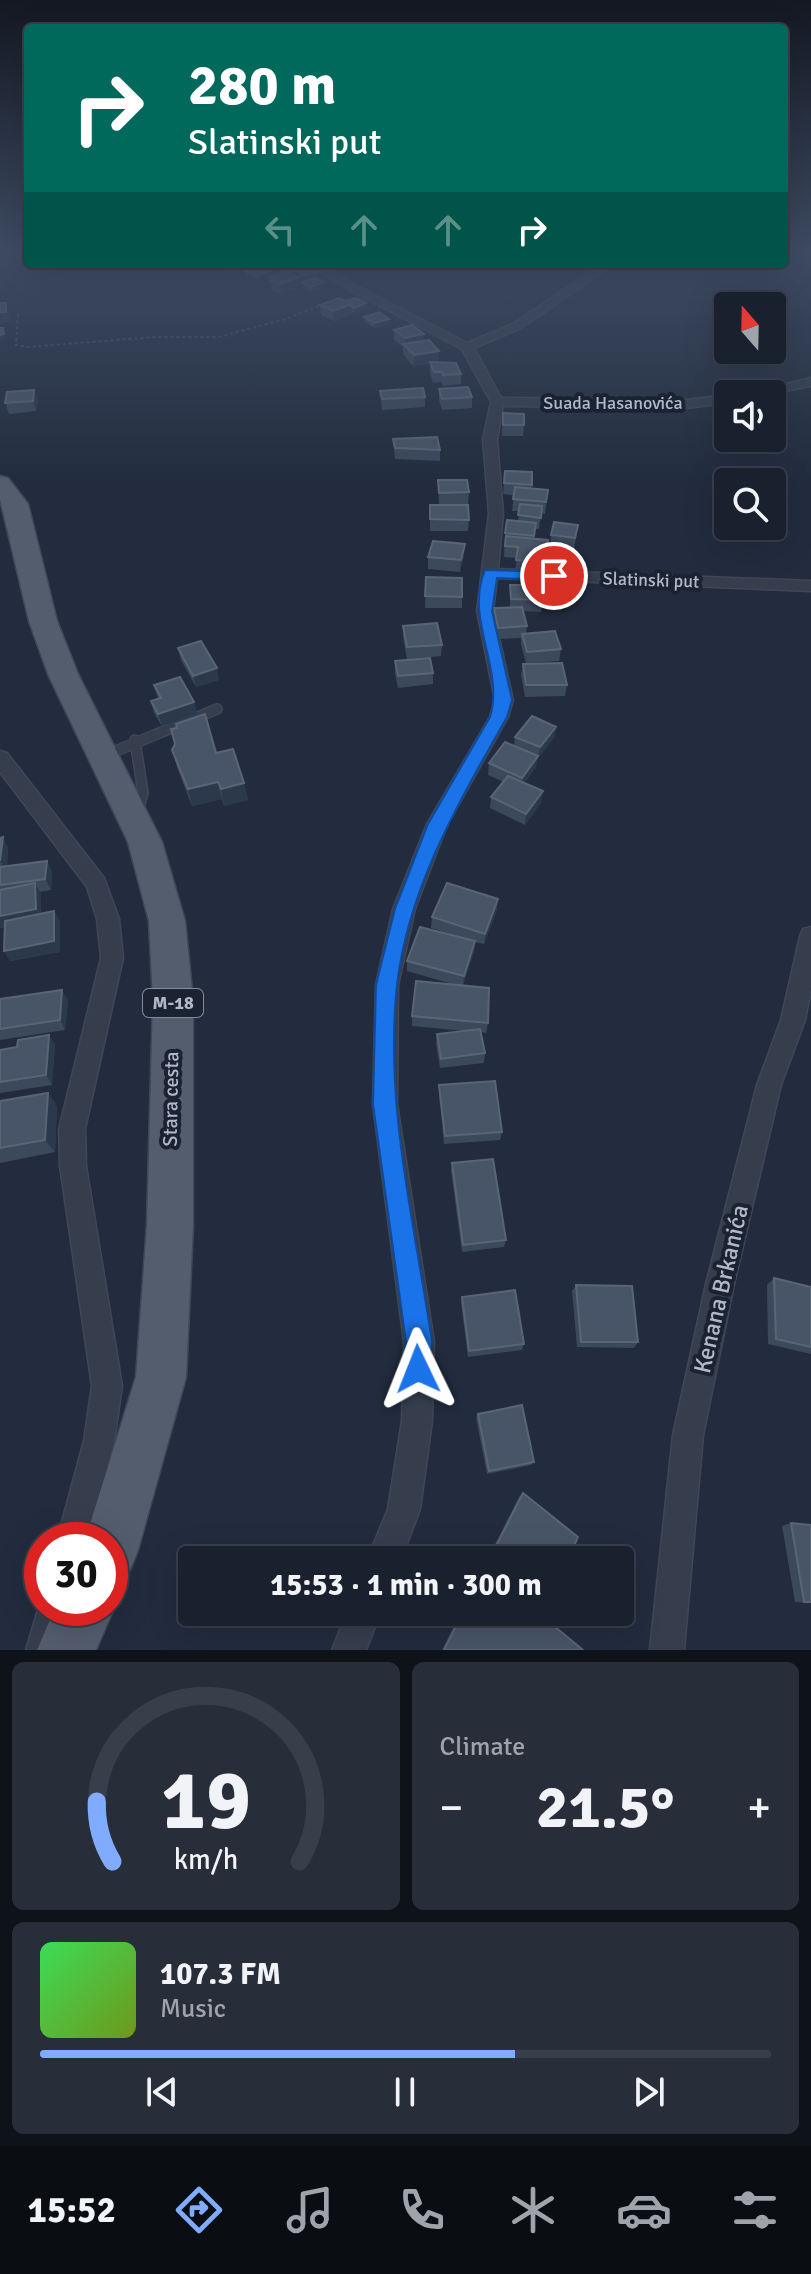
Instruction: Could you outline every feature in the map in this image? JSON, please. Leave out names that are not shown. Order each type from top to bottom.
[{"type":"main road","name":"Stara cesta","points":[[0,483],[16,504],[43,621],[63,674],[119,748],[134,820],[145,842],[167,921],[173,1000],[170,1225],[161,1377],[118,1522]]},
{"type":"main road","points":[[66,1650],[77,1626]]},
{"type":"street","points":[[389,1546],[404,1509],[417,1421],[419,1342],[385,1104],[387,985],[404,909],[437,824],[499,717],[504,700],[485,611],[496,514],[490,439],[497,402],[467,347],[436,331]]},
{"type":"street","points":[[467,347],[505,331]]},
{"type":"street","points":[[786,387],[811,382]]},
{"type":"street","name":"Suada Hasanovića","points":[[497,402],[686,404],[714,401]]},
{"type":"street","name":"Slatinski put","points":[[490,573],[811,586]]},
{"type":"street","points":[[0,758],[97,884],[108,919],[112,958],[72,1129],[73,1166],[107,1386],[99,1441],[78,1522]]},
{"type":"street","name":"Kenana Brkanića","points":[[667,1650],[688,1435],[769,1085],[793,1020],[811,936]]},
{"type":"street","points":[[43,1650],[49,1626]]},
{"type":"street","points":[[349,1650],[358,1626]]},
{"type":"lane","points":[[119,748],[217,709]]},
{"type":"path","points":[[17,331],[16,345],[28,347],[155,337],[218,337],[241,331]]},
{"type":"building","points":[[395,331],[420,331],[424,334],[405,338]]},
{"type":"building","points":[[429,340],[439,351],[414,355],[403,344]]},
{"type":"building","points":[[430,362],[456,363],[461,374],[434,372]]},
{"type":"building","points":[[468,387],[472,397],[442,399],[439,389]]},
{"type":"building","points":[[423,388],[425,397],[382,399],[380,391]]},
{"type":"building","points":[[34,390],[33,401],[5,403],[7,392]]},
{"type":"building","points":[[503,413],[524,414],[524,425],[503,425]]},
{"type":"building","points":[[437,437],[440,450],[395,448],[393,439]]},
{"type":"building","points":[[505,471],[532,472],[532,485],[504,483]]},
{"type":"building","points":[[438,480],[467,480],[469,492],[439,493]]},
{"type":"building","points":[[515,487],[548,490],[546,502],[513,499]]},
{"type":"building","points":[[520,504],[542,506],[541,518],[518,515]]},
{"type":"building","points":[[430,505],[468,505],[469,520],[430,519]]},
{"type":"building","points":[[507,520],[536,523],[534,536],[505,533]]},
{"type":"building","points":[[554,522],[578,525],[575,538],[551,535]]},
{"type":"building","points":[[506,536],[548,540],[546,562],[516,560],[518,547],[505,546]]},
{"type":"building","points":[[433,541],[465,544],[461,560],[428,557]]},
{"type":"building","points":[[426,577],[462,578],[462,597],[425,596]]},
{"type":"building","points":[[510,585],[541,585],[543,600],[511,599]]},
{"type":"building","points":[[522,607],[527,626],[498,628],[494,608]]},
{"type":"building","points":[[437,623],[442,645],[407,647],[403,626]]},
{"type":"building","points":[[555,631],[561,649],[527,652],[522,634]]},
{"type":"building","points":[[201,641],[217,668],[193,676],[178,648]]},
{"type":"building","points":[[430,658],[433,673],[398,676],[395,661]]},
{"type":"building","points":[[562,663],[567,685],[526,685],[523,664]]},
{"type":"building","points":[[180,677],[194,702],[158,714],[151,701],[161,698],[154,685]]},
{"type":"building","points":[[205,714],[216,753],[233,749],[244,783],[221,789],[218,782],[188,789],[172,750],[175,744],[171,729],[177,728],[176,724]]},
{"type":"building","points":[[532,716],[556,727],[540,747],[515,737]]},
{"type":"building","points":[[505,742],[538,756],[522,778],[489,763]]},
{"type":"building","points":[[508,776],[543,791],[526,814],[491,797]]},
{"type":"building","points":[[47,861],[45,879],[0,885],[0,867]]},
{"type":"building","points":[[35,883],[36,909],[0,916],[0,890]]},
{"type":"building","points":[[447,883],[498,899],[485,934],[432,917]]},
{"type":"building","points":[[54,911],[54,941],[4,951],[5,921]]},
{"type":"building","points":[[420,927],[475,941],[464,976],[407,961]]},
{"type":"building","points":[[416,981],[489,988],[488,1023],[412,1016]]},
{"type":"building","points":[[62,990],[60,1020],[0,1029],[0,999]]},
{"type":"building","points":[[480,1029],[485,1053],[441,1059],[437,1034]]},
{"type":"building","points":[[49,1035],[46,1075],[0,1082],[0,1050],[17,1047],[18,1040]]},
{"type":"building","points":[[495,1081],[502,1132],[445,1136],[439,1085]]},
{"type":"building","points":[[48,1093],[45,1140],[0,1148],[0,1101]]},
{"type":"building","points":[[493,1159],[506,1240],[463,1245],[452,1163]]},
{"type":"building","points":[[774,1278],[811,1287],[811,1347],[776,1339]]},
{"type":"building","points":[[576,1285],[632,1286],[638,1342],[581,1342]]},
{"type":"building","points":[[515,1290],[524,1344],[469,1351],[462,1297]]},
{"type":"building","points":[[522,1405],[534,1462],[489,1471],[478,1414]]},
{"type":"building","points":[[523,1493],[578,1537],[574,1546],[496,1546]]},
{"type":"building","points":[[791,1523],[811,1525],[811,1602],[804,1602]]},
{"type":"building","points":[[456,1626],[554,1626],[583,1650],[444,1650]]},
{"type":"route","points":[[418,1369],[419,1342],[385,1104],[387,985],[404,909],[437,824],[499,717],[504,700],[485,611],[490,573],[554,576]]}]
